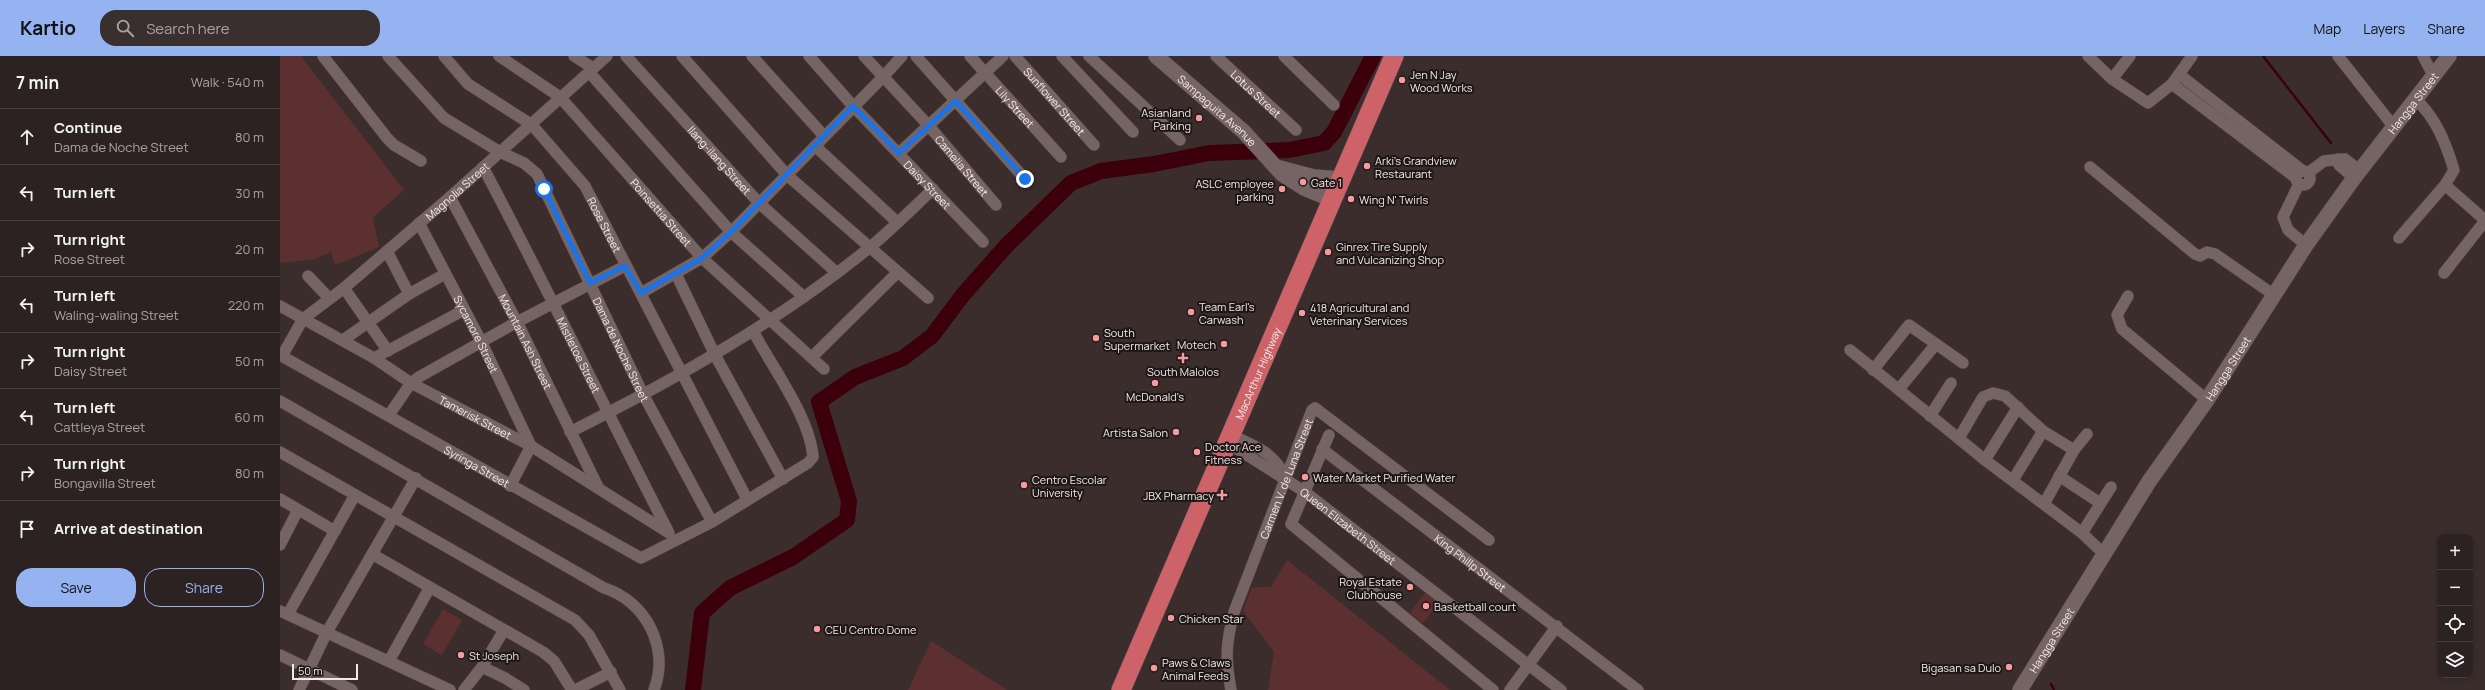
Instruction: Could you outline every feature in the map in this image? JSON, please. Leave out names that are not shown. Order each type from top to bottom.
[{"type":"highway","name":"MacArthur Highway","points":[[1121,690],[1394,56]]},
{"type":"street","points":[[323,56],[387,138],[394,145],[421,161]]},
{"type":"street","name":"Dama de Noche Street","points":[[388,56],[444,118],[500,152],[524,163],[537,174],[643,394],[712,522]]},
{"type":"street","name":"Rose Street","points":[[444,56],[468,84],[532,125],[585,186],[625,266],[641,293],[747,499]]},
{"type":"street","name":"Poinsettia Street","points":[[499,56],[560,97],[702,258],[772,319],[824,369]]},
{"type":"street","points":[[574,56],[591,70],[731,232],[804,297]]},
{"type":"street","name":"Magnolia Street","points":[[302,319],[344,288],[450,197],[532,125],[560,97],[607,56]]},
{"type":"street","name":"Ilang-ilang Street","points":[[626,56],[759,203],[837,273]]},
{"type":"street","points":[[682,56],[787,175],[928,298]]},
{"type":"street","points":[[752,56],[824,136]]},
{"type":"street","name":"Daisy Street","points":[[808,56],[853,106],[983,242]]},
{"type":"street","name":"Camelia Street","points":[[864,56],[929,126],[996,205]]},
{"type":"street","points":[[641,293],[702,258],[731,232],[902,56]]},
{"type":"street","points":[[916,56],[1025,179]]},
{"type":"street","name":"Lily Street","points":[[970,56],[1061,157]]},
{"type":"street","points":[[899,153],[1004,56]]},
{"type":"street","name":"Sunflower Street","points":[[1015,56],[1094,145]]},
{"type":"street","points":[[1062,56],[1133,132]]},
{"type":"street","points":[[1089,56],[1180,140]]},
{"type":"street","name":"Sampaguita Avenue","points":[[1156,56],[1256,144],[1273,165],[1299,186],[1332,200]]},
{"type":"street","name":"Lotus Street","points":[[1216,56],[1296,130]]},
{"type":"street","points":[[1284,56],[1334,105]]},
{"type":"street","points":[[2088,56],[2112,79],[2148,103],[2172,84],[2192,56]]},
{"type":"street","points":[[2112,79],[2130,56]]},
{"type":"street","points":[[2338,56],[2394,127]]},
{"type":"street","points":[[2423,56],[2433,75]]},
{"type":"street","name":"Hangga Street","points":[[2020,690],[2150,480],[2207,400],[2306,245],[2357,175],[2449,56]]},
{"type":"street","points":[[2180,74],[2301,177]]},
{"type":"street","points":[[2172,84],[2301,177]]},
{"type":"street","points":[[2399,238],[2445,185],[2454,170],[2448,149],[2428,110],[2415,99]]},
{"type":"street","points":[[815,146],[897,222]]},
{"type":"street","points":[[2306,245],[2288,230],[2283,217],[2301,177],[2324,161],[2338,159],[2345,159],[2357,175]]},
{"type":"street","points":[[1273,165],[1314,177],[1341,179]]},
{"type":"street","points":[[2090,167],[2195,254],[2200,256],[2207,252],[2215,254],[2274,295]]},
{"type":"street","name":"Mistletoe Street","points":[[483,168],[554,302],[607,414],[672,537]]},
{"type":"street","points":[[2444,273],[2485,220],[2445,185]]},
{"type":"street","points":[[570,432],[607,414],[715,354],[772,319],[870,248],[933,189]]},
{"type":"street","name":"Mountain Ash Street","points":[[450,197],[517,322],[570,432],[599,487]]},
{"type":"street","name":"Sycamore Street","points":[[419,223],[481,341],[531,446]]},
{"type":"street","points":[[387,251],[409,294]]},
{"type":"street","points":[[389,415],[411,383],[481,341],[625,266]]},
{"type":"street","points":[[812,357],[898,272]]},
{"type":"street","points":[[342,340],[409,294],[446,274]]},
{"type":"street","points":[[676,274],[715,354],[782,479]]},
{"type":"street","points":[[308,276],[329,298]]},
{"type":"street","points":[[344,288],[388,351]]},
{"type":"street","points":[[2128,296],[2117,315],[2122,329],[2207,400]]},
{"type":"street","name":"Tamerisk Street","points":[[280,306],[374,358],[411,383],[531,446],[599,487],[672,537]]},
{"type":"street","points":[[374,358],[464,310]]},
{"type":"street","points":[[281,356],[302,319]]},
{"type":"street","points":[[1873,370],[1909,325],[1963,363]]},
{"type":"street","points":[[672,537],[712,522],[747,499],[808,463],[813,457],[793,400],[753,331]]},
{"type":"street","points":[[1899,389],[1936,344]]},
{"type":"street","points":[[1850,350],[1985,460],[2082,534],[2104,554]]},
{"type":"street","name":"Syringa Street","points":[[281,356],[389,415],[510,486],[641,558],[672,537]]},
{"type":"street","points":[[1930,416],[1951,383]]},
{"type":"street","points":[[1959,438],[1980,402],[1988,394],[2005,396],[2043,431],[2074,450]]},
{"type":"street","points":[[280,401],[416,478],[604,588],[618,592],[632,602],[656,639],[660,655],[658,680],[654,690]]},
{"type":"street","points":[[1985,460],[2018,407]]},
{"type":"street","name":"Carmen V. de Luna Street","points":[[1231,690],[1226,660],[1226,641],[1234,612],[1312,410],[1315,408],[1489,540]]},
{"type":"street","points":[[2013,480],[2043,431]]},
{"type":"street","points":[[2044,504],[2074,450],[2087,434]]},
{"type":"street","points":[[1329,435],[1291,524],[1493,690]]},
{"type":"street","name":"Queen Elizabeth Street","points":[[1230,439],[1259,449],[1281,465],[1286,479]]},
{"type":"street","name":"Queen Elizabeth Street","points":[[1230,439],[1254,459],[1305,492],[1561,690]]},
{"type":"street","points":[[510,486],[531,446]]},
{"type":"street","points":[[1254,459],[1259,449]]},
{"type":"street","name":"King Phillp Street","points":[[1322,449],[1557,626],[1638,690]]},
{"type":"street","points":[[280,452],[574,620],[589,635],[620,690]]},
{"type":"street","points":[[2059,476],[2100,503]]},
{"type":"street","points":[[299,690],[327,632],[416,478]]},
{"type":"street","points":[[2082,534],[2111,487]]},
{"type":"street","points":[[355,495],[335,531],[284,613],[450,690]]},
{"type":"street","points":[[280,499],[335,531]]},
{"type":"street","points":[[280,546],[298,510]]},
{"type":"street","points":[[372,554],[543,652],[554,661],[574,690],[611,672]]},
{"type":"street","points":[[389,661],[430,587]]},
{"type":"street","points":[[1510,690],[1530,666],[1557,626]]},
{"type":"street","points":[[464,690],[482,667],[504,630]]},
{"type":"street","points":[[280,655],[352,690]]},
{"type":"street","points":[[482,667],[505,678],[524,690]]},
{"type":"shaded area","points":[[280,56],[301,56],[404,190],[373,217],[379,247],[335,265],[331,252],[315,259],[280,263]]},
{"type":"shaded area","points":[[1287,560],[1450,690],[1268,690],[1274,652],[1243,611],[1252,587],[1271,587]]},
{"type":"shaded area","name":"Basketball court","points":[[1428,589],[1441,599],[1423,623],[1410,613]]},
{"type":"shaded area","points":[[443,609],[462,620],[442,655],[423,644]]},
{"type":"shaded area","points":[[931,641],[1007,690],[908,690]]},
{"type":"waterway","points":[[693,690],[702,613],[730,588],[793,557],[847,520],[849,501],[819,402],[855,377],[903,358],[932,336],[962,296],[1006,246],[1071,183],[1101,171],[1154,164],[1209,153],[1289,150],[1324,143],[1334,132],[1373,56]]},
{"type":"waterway","points":[[2263,56],[2331,143]]},
{"type":"waterway","points":[[2051,684],[2054,690]]},
{"type":"place","name":"Jen N Jay Wood Works","points":[[1402,80]]},
{"type":"place","name":"Asianland Parking","points":[[1199,118]]},
{"type":"place","name":"Arki's Grandview Restaurant","points":[[1367,166]]},
{"type":"place","name":"Gate 1","points":[[1303,182]]},
{"type":"place","name":"ASLC employee parking","points":[[1282,189]]},
{"type":"place","name":"Wing N' Twirls","points":[[1351,199]]},
{"type":"place","name":"Ginrex Tire Supply and Vulcanizing Shop","points":[[1328,252]]},
{"type":"place","name":"Team Earl's Carwash","points":[[1191,312]]},
{"type":"place","name":"418 Agricultural and Veterinary Services","points":[[1302,313]]},
{"type":"place","name":"South Supermarket","points":[[1096,338]]},
{"type":"place","name":"Motech","points":[[1224,344]]},
{"type":"place","name":"South Malolos","points":[[1183,358]]},
{"type":"place","name":"McDonald's","points":[[1155,383]]},
{"type":"place","name":"Artista Salon","points":[[1176,432]]},
{"type":"place","name":"Doctor Ace Fitness","points":[[1197,452]]},
{"type":"place","name":"Water Market Purified Water","points":[[1305,477]]},
{"type":"place","name":"Centro Escolar University","points":[[1024,485]]},
{"type":"place","name":"JBX Pharmacy","points":[[1222,495]]},
{"type":"place","name":"Royal Estate Clubhouse","points":[[1410,587]]},
{"type":"place","name":"Basketball court","points":[[1426,606]]},
{"type":"place","name":"Chicken Star","points":[[1171,618]]},
{"type":"place","name":"CEU Centro Dome","points":[[817,629]]},
{"type":"place","name":"St Joseph","points":[[461,655]]},
{"type":"place","name":"Bigasan sa Dulo","points":[[2009,667]]},
{"type":"place","name":"Paws & Claws Animal Feeds","points":[[1154,668]]},
{"type":"route","points":[[544,189],[590,283],[625,266],[641,293],[702,258],[731,232],[853,106],[899,153],[956,101],[1025,179]]}]
